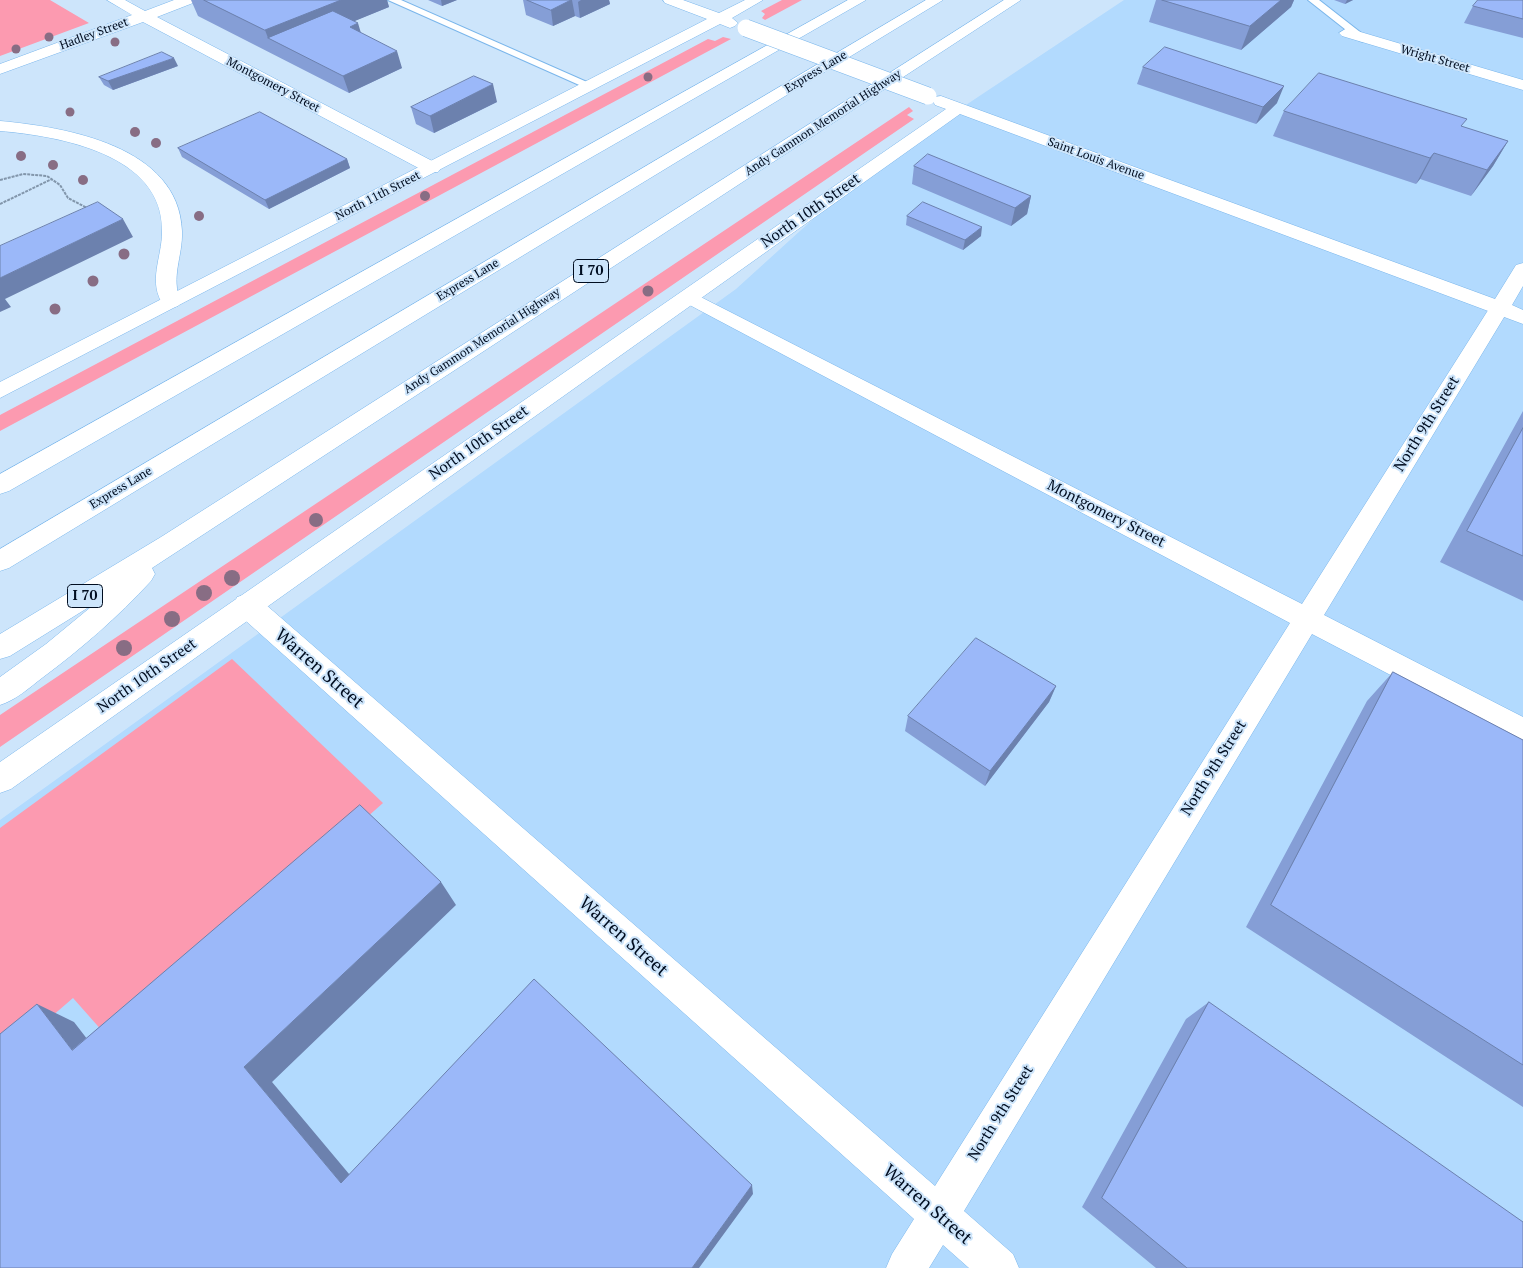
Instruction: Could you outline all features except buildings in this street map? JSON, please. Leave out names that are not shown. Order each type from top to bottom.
[{"type":"main road","name":"Montgomery Street","points":[[114,0],[432,168]]},
{"type":"main road","name":"Hadley Street","points":[[0,69],[188,0]]},
{"type":"main road","name":"Saint Louis Avenue","points":[[670,0],[1511,313]]},
{"type":"main road","name":"North 11th Street","points":[[0,391],[756,0]]},
{"type":"main road","points":[[0,485],[859,0]]},
{"type":"main road","name":"Express Lane","points":[[0,561],[936,0]]},
{"type":"main road","name":"Andy Gammon Memorial Highway","points":[[0,648],[170,544],[1014,0]]},
{"type":"main road","name":"Wright Street","points":[[1346,34],[1523,85]]},
{"type":"main road","name":"North 10th Street","points":[[0,779],[958,108]]},
{"type":"main road","points":[[0,126],[63,134],[92,143],[126,160],[142,171],[159,187],[170,206],[172,231],[165,293],[171,302]]},
{"type":"main road","name":"North 9th Street","points":[[906,1268],[1307,618],[1511,313],[1523,269]]},
{"type":"main road","name":"Montgomery Street","points":[[689,297],[1523,731]]},
{"type":"main road","points":[[0,693],[92,622],[134,583],[170,544]]},
{"type":"main road","name":"Warren Street","points":[[248,606],[999,1268]]},
{"type":"lane","points":[[393,0],[590,86]]},
{"type":"lane","points":[[1312,0],[1364,38]]},
{"type":"path","points":[[0,180],[27,173],[52,178],[62,186],[67,198],[85,205],[90,210],[87,216]]},
{"type":"path","points":[[0,204],[52,178]]},
{"type":"shaded area","points":[[0,0],[50,0],[89,23],[0,56]]},
{"type":"shaded area","points":[[782,0],[802,0],[765,20],[762,18],[765,14],[761,11]]},
{"type":"shaded area","points":[[1124,0],[1523,0],[1523,1268],[0,1268],[0,820],[736,289],[865,172]]},
{"type":"shaded area","points":[[723,37],[731,39],[0,431],[0,415],[708,39],[715,41]]},
{"type":"shaded area","points":[[909,107],[913,111],[907,115],[914,119],[0,747],[0,715]]},
{"type":"shaded area","points":[[232,659],[383,803],[112,1042],[73,998],[0,1061],[0,828]]}]
